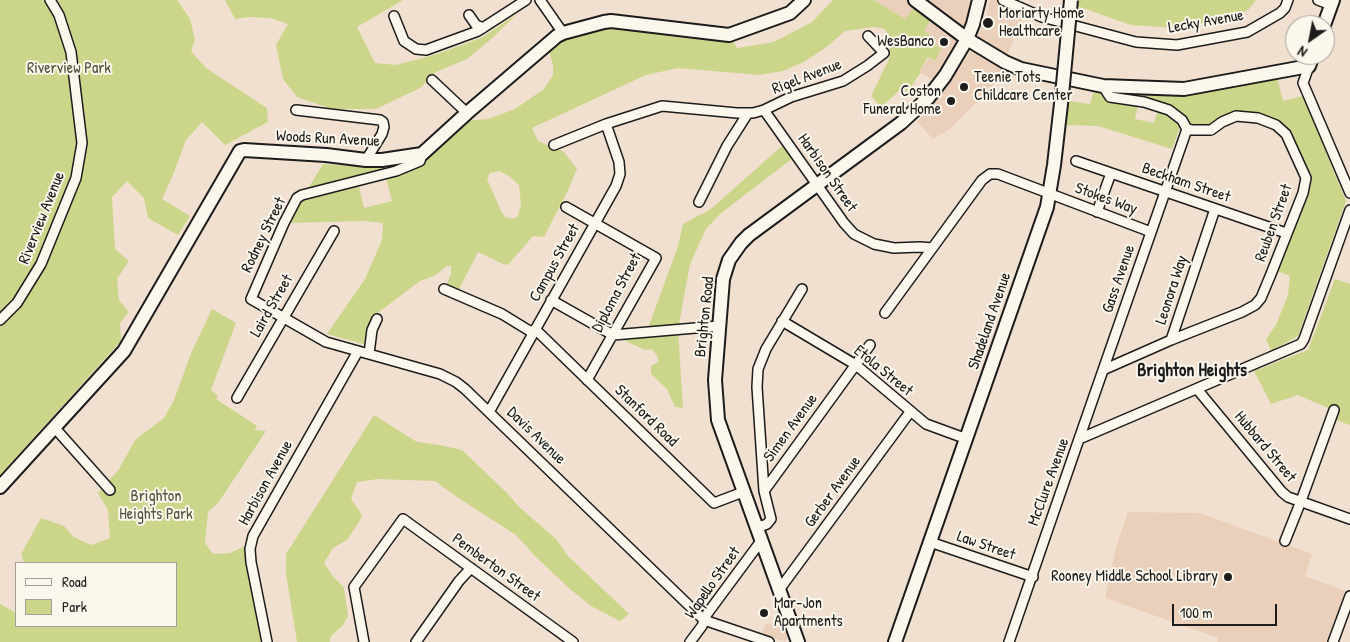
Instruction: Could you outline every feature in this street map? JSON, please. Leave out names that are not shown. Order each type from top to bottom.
[{"type":"street","name":"Riverview Avenue","points":[[0,320],[17,303],[41,264],[76,178],[82,143],[71,52],[59,15],[50,0]]},
{"type":"street","points":[[394,16],[400,36],[410,47],[420,50],[443,44],[483,28],[526,0]]},
{"type":"street","points":[[540,0],[562,33]]},
{"type":"street","points":[[916,0],[966,39],[1021,69],[1103,86],[1184,89],[1289,65]]},
{"type":"street","name":"Brighton Road","points":[[798,642],[718,420],[715,380],[722,279],[729,260],[741,243],[758,228],[917,110],[945,76],[966,39],[973,24],[978,0]]},
{"type":"street","name":"Lecky Avenue","points":[[1003,0],[1042,17],[1136,42],[1177,44],[1247,32],[1280,13],[1286,8],[1288,0]]},
{"type":"street","name":"Shadeland Avenue","points":[[896,642],[1047,207],[1054,165],[1071,0]]},
{"type":"street","points":[[1318,0],[1332,2],[1327,15]]},
{"type":"street","points":[[422,154],[467,113],[562,33],[611,21],[728,35],[790,13],[802,1]]},
{"type":"street","points":[[469,15],[476,25],[483,28]]},
{"type":"street","name":"Rigel Avenue","points":[[764,110],[791,98],[843,81],[867,66],[884,53],[868,36]]},
{"type":"street","points":[[1309,65],[1303,83],[1348,180],[1350,192]]},
{"type":"street","points":[[432,80],[467,113]]},
{"type":"street","points":[[1103,86],[1110,97],[1144,102],[1169,110],[1182,120],[1188,128]]},
{"type":"street","points":[[554,145],[606,124],[662,106],[748,113],[764,110]]},
{"type":"street","points":[[296,110],[380,120],[384,127],[382,134],[366,160]]},
{"type":"street","name":"Harbison Street","points":[[764,110],[844,223],[861,238],[874,244],[894,248],[932,248]]},
{"type":"street","points":[[699,202],[727,146],[748,113]]},
{"type":"street","name":"Reuben Street","points":[[1103,370],[1255,305],[1261,298],[1303,193],[1306,178],[1286,134],[1276,125],[1258,118],[1242,116],[1230,118],[1211,130],[1188,128]]},
{"type":"street","name":"Campus Street","points":[[489,412],[616,186],[620,174],[615,148],[606,124]]},
{"type":"street","name":"Gass Avenue","points":[[1079,439],[1188,128]]},
{"type":"street","name":"Woods Run Avenue","points":[[0,487],[128,345],[240,151],[326,155],[366,160],[382,160],[422,154]]},
{"type":"street","name":"Rodney Street","points":[[252,299],[284,223],[297,198],[302,195],[396,171],[420,161],[422,154]]},
{"type":"street","name":"Beckham Street","points":[[1076,162],[1286,233]]},
{"type":"street","points":[[1097,212],[1111,173]]},
{"type":"street","points":[[885,313],[987,175],[998,174],[1050,194]]},
{"type":"street","name":"Stokes Way","points":[[1050,194],[1151,232]]},
{"type":"street","name":"Diploma Street","points":[[566,207],[656,258],[587,380]]},
{"type":"street","name":"Leonora Way","points":[[1171,340],[1214,209]]},
{"type":"street","name":"McClure Avenue","points":[[1009,642],[1079,439],[1301,344],[1350,210]]},
{"type":"street","name":"Laird Street","points":[[237,398],[334,231]]},
{"type":"street","name":"Stanford Road","points":[[444,289],[502,314],[534,331],[714,502],[743,492]]},
{"type":"street","points":[[756,528],[767,524],[771,519],[764,491],[757,376],[763,355],[802,289]]},
{"type":"street","name":"Davis Avenue","points":[[252,299],[323,340],[447,377],[465,389],[704,620],[769,642]]},
{"type":"street","points":[[551,300],[613,335],[718,326]]},
{"type":"street","points":[[369,354],[372,330],[377,319]]},
{"type":"street","name":"Etola Street","points":[[782,321],[856,365],[926,424],[967,439]]},
{"type":"street","name":"Simen Avenue","points":[[764,491],[870,345]]},
{"type":"street","name":"Harbison Avenue","points":[[267,642],[251,562],[250,549],[253,536],[358,351]]},
{"type":"street","name":"Hubbard Street","points":[[1197,389],[1282,492],[1301,502],[1350,519]]},
{"type":"street","points":[[1285,541],[1334,410]]},
{"type":"street","name":"Gerber Avenue","points":[[779,590],[910,412]]},
{"type":"street","points":[[54,427],[110,490]]},
{"type":"street","name":"Pemberton Street","points":[[364,642],[354,587],[403,519],[572,642]]},
{"type":"street","name":"Wapello Street","points":[[690,642],[761,541]]},
{"type":"street","name":"Law Street","points":[[930,542],[1033,577]]},
{"type":"street","points":[[416,642],[459,581],[471,568]]},
{"type":"street","points":[[1333,642],[1350,596]]},
{"type":"shaded area","points":[[874,0],[979,0],[939,84],[919,71],[929,57],[935,61],[940,49],[932,43],[923,30],[935,14],[905,19]]},
{"type":"shaded area","points":[[990,0],[1007,0],[1004,7],[1023,16],[1007,56],[977,38],[987,14]]},
{"type":"shaded area","points":[[971,51],[1002,68],[993,86],[950,129],[933,139],[917,122],[948,86]]},
{"type":"shaded area","points":[[1128,512],[1200,513],[1312,554],[1305,576],[1346,591],[1328,642],[1217,642],[1218,638],[1105,598],[1116,547]]},
{"type":"shaded area","points":[[782,620],[788,636],[786,641],[762,634],[765,625]]},
{"type":"green space","name":"Riverview Park","points":[[0,0],[177,0],[190,19],[195,40],[191,51],[206,68],[267,108],[268,122],[225,145],[202,122],[186,140],[162,199],[190,216],[178,235],[148,218],[144,198],[127,181],[112,197],[115,249],[129,261],[117,279],[119,300],[129,312],[120,323],[121,341],[0,475]]},
{"type":"green space","points":[[225,0],[403,0],[357,27],[375,63],[396,65],[437,54],[481,38],[517,14],[467,59],[436,72],[420,88],[376,109],[332,109],[297,97],[283,79],[276,45],[288,24],[270,18],[248,17],[235,19]]},
{"type":"green space","points":[[833,0],[874,0],[905,19],[919,2],[935,14],[924,30],[929,34],[928,37],[934,41],[932,43],[941,49],[935,61],[928,57],[919,71],[921,72],[908,91],[899,91],[881,107],[871,96],[889,59],[890,38],[885,29],[873,27],[845,31],[828,46],[804,62],[783,71],[759,75],[678,68],[646,75],[532,128],[538,141],[564,152],[577,169],[544,237],[533,236],[508,265],[478,252],[458,291],[446,286],[451,274],[451,266],[447,266],[434,276],[420,281],[375,315],[367,345],[327,334],[365,279],[382,240],[383,223],[364,221],[287,223],[323,164],[363,167],[408,161],[465,121],[488,119],[515,109],[544,89],[553,75],[553,65],[547,44],[604,22],[729,35],[737,48],[774,42],[812,22]],"holes":[[[499,171],[509,176],[519,185],[521,204],[518,216],[513,219],[505,217],[501,211],[487,179],[490,173]],[[385,174],[392,201],[364,208],[358,182]]]},
{"type":"green space","points":[[1078,0],[1256,0],[1249,9],[1235,18],[1178,28],[1131,25],[1077,6]]},
{"type":"green space","points":[[1277,77],[1283,101],[1303,96],[1346,201],[1298,336],[1271,351],[1266,339],[1276,325],[1288,295],[1290,276],[1275,270],[1307,188],[1299,157],[1287,129],[1282,124],[1260,114],[1226,116],[1209,125],[1191,127],[1187,121],[1113,94],[1112,90],[1183,94],[1212,91]]},
{"type":"green space","points":[[1094,90],[1103,91],[1138,105],[1135,119],[1154,123],[1158,109],[1179,122],[1180,127],[1172,149],[1098,126],[1066,125],[1069,101],[1090,104]]},
{"type":"green space","points":[[784,144],[793,158],[720,214],[706,229],[690,264],[678,330],[683,408],[675,407],[667,389],[651,374],[651,366],[658,362],[657,355],[651,349],[645,350],[613,335],[647,331],[678,246],[683,224],[711,209]]},
{"type":"green space","points":[[1335,279],[1350,284],[1350,425],[1331,418],[1333,410],[1298,395],[1271,404],[1254,371],[1308,350]]},
{"type":"green space","name":"Brighton Heights Park","points":[[212,309],[236,323],[211,390],[218,396],[216,399],[257,426],[255,430],[266,431],[218,503],[208,512],[205,543],[213,554],[230,553],[245,546],[261,642],[0,642],[0,604],[15,612],[15,627],[178,627],[178,562],[24,562],[21,554],[41,518],[64,526],[74,537],[91,545],[110,538],[108,510],[98,493],[119,469],[135,440],[164,418],[174,400],[192,351]]},
{"type":"green space","points":[[374,415],[417,442],[462,450],[518,506],[556,539],[568,556],[629,614],[620,621],[591,606],[536,557],[516,535],[435,481],[378,479],[357,482],[351,499],[362,515],[347,540],[333,548],[324,563],[344,588],[348,616],[343,625],[330,637],[330,642],[297,642],[286,574],[286,554]]},
{"type":"place","name":"Moriarty Home Healthcare","points":[[988,23]]},
{"type":"place","name":"WesBanco","points":[[944,42]]},
{"type":"place","name":"Teenie Tots Childcare Center","points":[[964,87]]},
{"type":"place","name":"Coston Funeral Home","points":[[951,101]]},
{"type":"place","name":"Rooney Middle School Library","points":[[1228,577]]},
{"type":"place","name":"Mar-Jon Apartments","points":[[764,613]]},
{"type":"district","name":"Brighton Heights","points":[[1192,371]]}]
